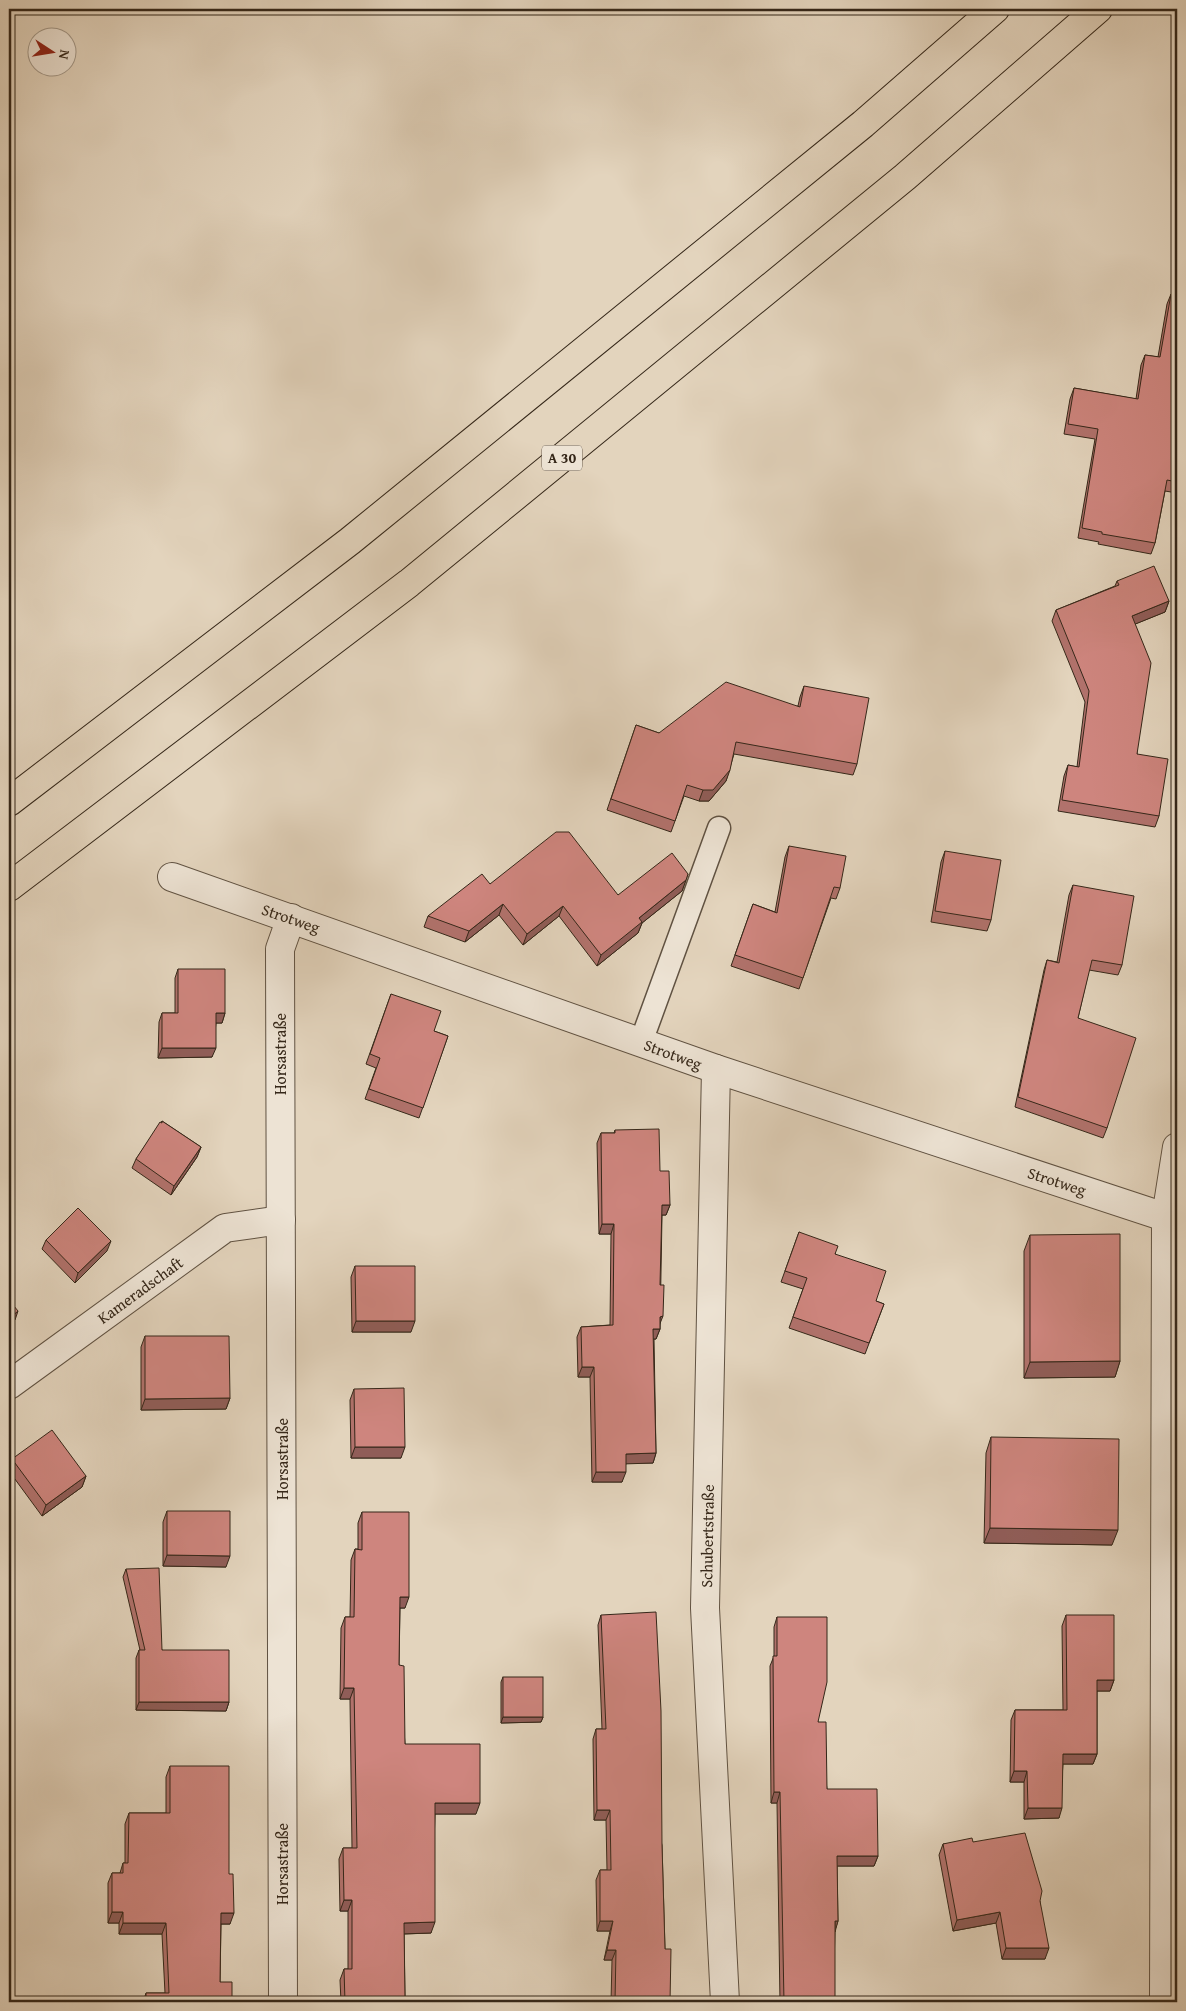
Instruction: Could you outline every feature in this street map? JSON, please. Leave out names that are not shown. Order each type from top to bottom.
[{"type":"highway","points":[[9,802],[350,541],[863,124],[995,9]]},
{"type":"highway","name":"A 30","points":[[9,887],[409,583],[904,177],[1098,9]]},
{"type":"street","name":"Strotweg","points":[[172,877],[716,1069],[1171,1219]]},
{"type":"street","name":"Horsastraße","points":[[283,2002],[280,949],[291,918]]},
{"type":"street","name":"Schubertstraße","points":[[716,1069],[705,1608],[725,2002]]},
{"type":"street","points":[[1164,2002],[1171,1219],[1177,1147]]},
{"type":"street","name":"Kameradschaft","points":[[9,1385],[225,1228],[281,1220]]},
{"type":"lane","points":[[640,1042],[719,828]]},
{"type":"building","points":[[1171,294],[1177,295],[1177,482],[1167,480],[1155,543],[1102,534],[1102,532],[1082,528],[1098,429],[1068,424],[1074,388],[1138,399],[1145,355],[1160,357]]},
{"type":"building","points":[[1154,566],[1169,601],[1132,616],[1151,663],[1137,754],[1168,759],[1159,816],[1062,800],[1068,765],[1079,767],[1089,691],[1056,610],[1119,585],[1117,581]]},
{"type":"building","points":[[726,682],[800,707],[804,686],[869,698],[857,764],[736,742],[730,770],[713,790],[703,790],[687,785],[675,821],[611,799],[636,725],[659,733]]},
{"type":"building","points":[[556,832],[569,832],[618,895],[672,853],[688,874],[686,880],[639,918],[642,922],[601,955],[563,906],[527,934],[503,904],[469,931],[428,916],[482,874],[490,884]]},
{"type":"building","points":[[789,846],[846,856],[840,888],[834,887],[803,978],[735,955],[753,904],[777,913]]},
{"type":"building","points":[[945,851],[1001,860],[991,920],[935,911]]},
{"type":"building","points":[[1073,885],[1134,896],[1122,965],[1092,960],[1078,1018],[1136,1038],[1107,1128],[1018,1097],[1047,960],[1059,963]]},
{"type":"building","points":[[178,969],[225,969],[225,1013],[216,1013],[216,1048],[162,1048],[162,1013],[178,1013]]},
{"type":"building","points":[[391,994],[441,1011],[434,1031],[448,1036],[423,1108],[369,1089],[380,1058],[370,1054]]},
{"type":"building","points":[[162,1121],[201,1147],[174,1186],[136,1159]]},
{"type":"building","points":[[659,1129],[660,1171],[669,1171],[670,1205],[662,1205],[660,1285],[664,1285],[663,1316],[660,1317],[660,1329],[653,1329],[656,1453],[626,1454],[626,1472],[596,1472],[594,1367],[582,1367],[581,1327],[613,1325],[614,1224],[602,1224],[601,1133],[615,1133],[615,1130]]},
{"type":"building","points":[[78,1208],[111,1241],[78,1273],[46,1240]]},
{"type":"building","points":[[799,1232],[838,1246],[835,1254],[886,1271],[876,1301],[884,1304],[869,1343],[793,1317],[807,1278],[785,1271]]},
{"type":"building","points":[[1120,1234],[1120,1361],[1030,1362],[1030,1235]]},
{"type":"building","points":[[355,1266],[415,1266],[415,1321],[356,1321]]},
{"type":"building","points":[[9,1300],[18,1311],[9,1319]]},
{"type":"building","points":[[145,1336],[229,1336],[230,1398],[145,1399]]},
{"type":"building","points":[[404,1388],[405,1447],[355,1447],[354,1389]]},
{"type":"building","points":[[52,1430],[86,1476],[46,1505],[12,1459]]},
{"type":"building","points":[[991,1437],[1119,1439],[1118,1530],[990,1528]]},
{"type":"building","points":[[167,1511],[230,1511],[230,1556],[167,1555]]},
{"type":"building","points":[[362,1512],[409,1512],[409,1597],[400,1597],[399,1665],[404,1666],[405,1744],[480,1744],[480,1803],[435,1803],[435,1922],[404,1923],[405,1998],[428,1998],[428,2002],[345,2002],[344,1969],[352,1969],[352,1900],[344,1900],[343,1848],[357,1848],[354,1688],[344,1688],[345,1617],[354,1617],[355,1549],[362,1550]]},
{"type":"building","points":[[159,1568],[162,1650],[229,1650],[229,1702],[139,1702],[139,1650],[145,1650],[126,1569]]},
{"type":"building","points":[[656,1612],[661,1711],[665,1949],[671,1949],[670,2002],[615,2002],[616,1950],[607,1950],[613,1921],[600,1921],[600,1870],[611,1870],[610,1810],[597,1810],[596,1729],[606,1729],[601,1615]]},
{"type":"building","points":[[1066,1615],[1114,1615],[1114,1680],[1097,1680],[1097,1754],[1063,1754],[1062,1808],[1028,1808],[1027,1771],[1014,1771],[1015,1710],[1067,1710]]},
{"type":"building","points":[[777,1617],[827,1617],[827,1682],[818,1722],[826,1722],[827,1789],[877,1789],[878,1856],[837,1856],[838,1921],[835,1921],[835,1998],[829,1998],[830,2002],[784,2002],[780,1792],[774,1792],[773,1656],[777,1656]]},
{"type":"building","points":[[503,1677],[543,1677],[543,1717],[503,1717]]},
{"type":"building","points":[[170,1766],[229,1766],[229,1874],[233,1874],[234,1913],[221,1913],[220,1982],[232,1982],[232,2002],[146,2002],[146,1993],[169,1993],[166,1923],[123,1923],[123,1912],[112,1912],[112,1873],[123,1873],[123,1863],[128,1863],[129,1813],[170,1813]]},
{"type":"building","points":[[1025,1833],[1042,1891],[1040,1901],[1049,1948],[1006,1948],[1000,1912],[957,1920],[943,1844],[972,1838],[973,1842]]}]
